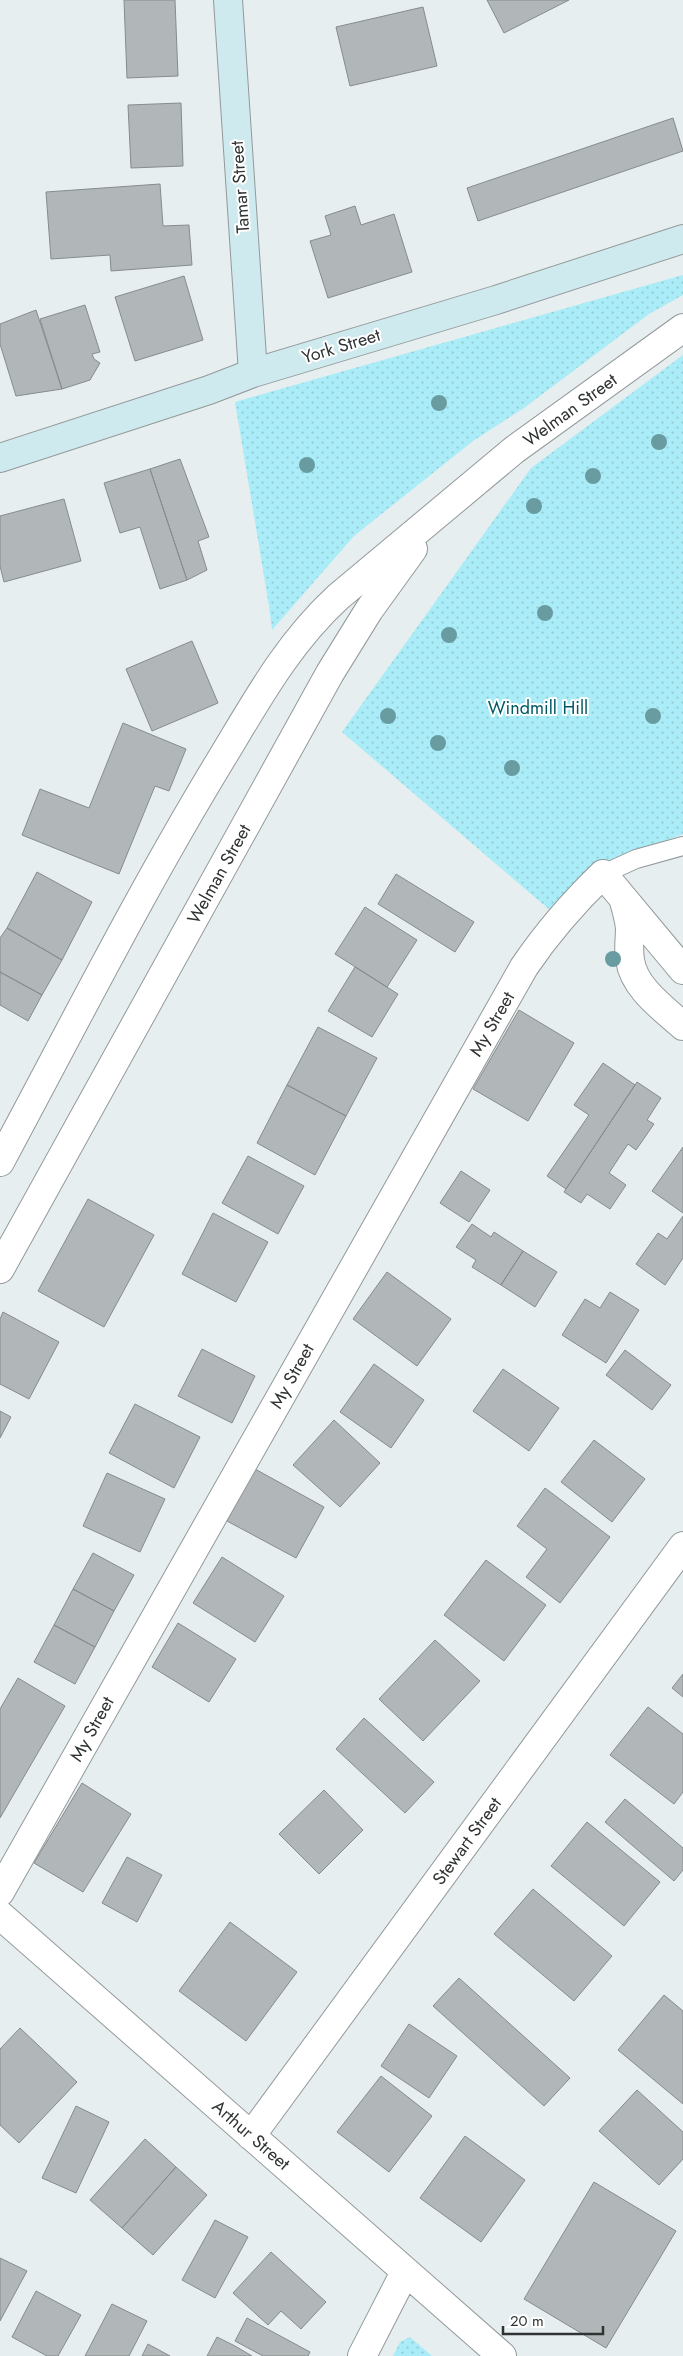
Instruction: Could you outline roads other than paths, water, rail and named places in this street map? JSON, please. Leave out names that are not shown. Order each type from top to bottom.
[{"type":"street","name":"Tamar Street","points":[[228,0],[253,374]]},
{"type":"street","name":"York Street","points":[[0,458],[253,374],[496,300],[683,239]]},
{"type":"street","name":"Welman Street","points":[[0,1162],[187,814],[290,649],[313,620],[338,597],[529,439],[683,328]]},
{"type":"street","name":"Welman Street","points":[[0,1269],[330,673],[398,567],[461,496]]},
{"type":"street","points":[[603,874],[683,970]]},
{"type":"street","name":"My Street","points":[[0,1892],[524,967],[561,916],[603,874]]},
{"type":"street","points":[[622,896],[628,914],[629,955],[633,974],[649,994],[680,1015]]},
{"type":"street","name":"Stewart Street","points":[[251,2136],[683,1546]]},
{"type":"street","name":"Arthur Street","points":[[0,1915],[502,2356]]},
{"type":"street","points":[[362,2356],[405,2272]]},
{"type":"lane","points":[[603,874],[620,865],[656,852],[683,846]]},
{"type":"park label","name":"Windmill Hill","points":[[538,708]]}]
